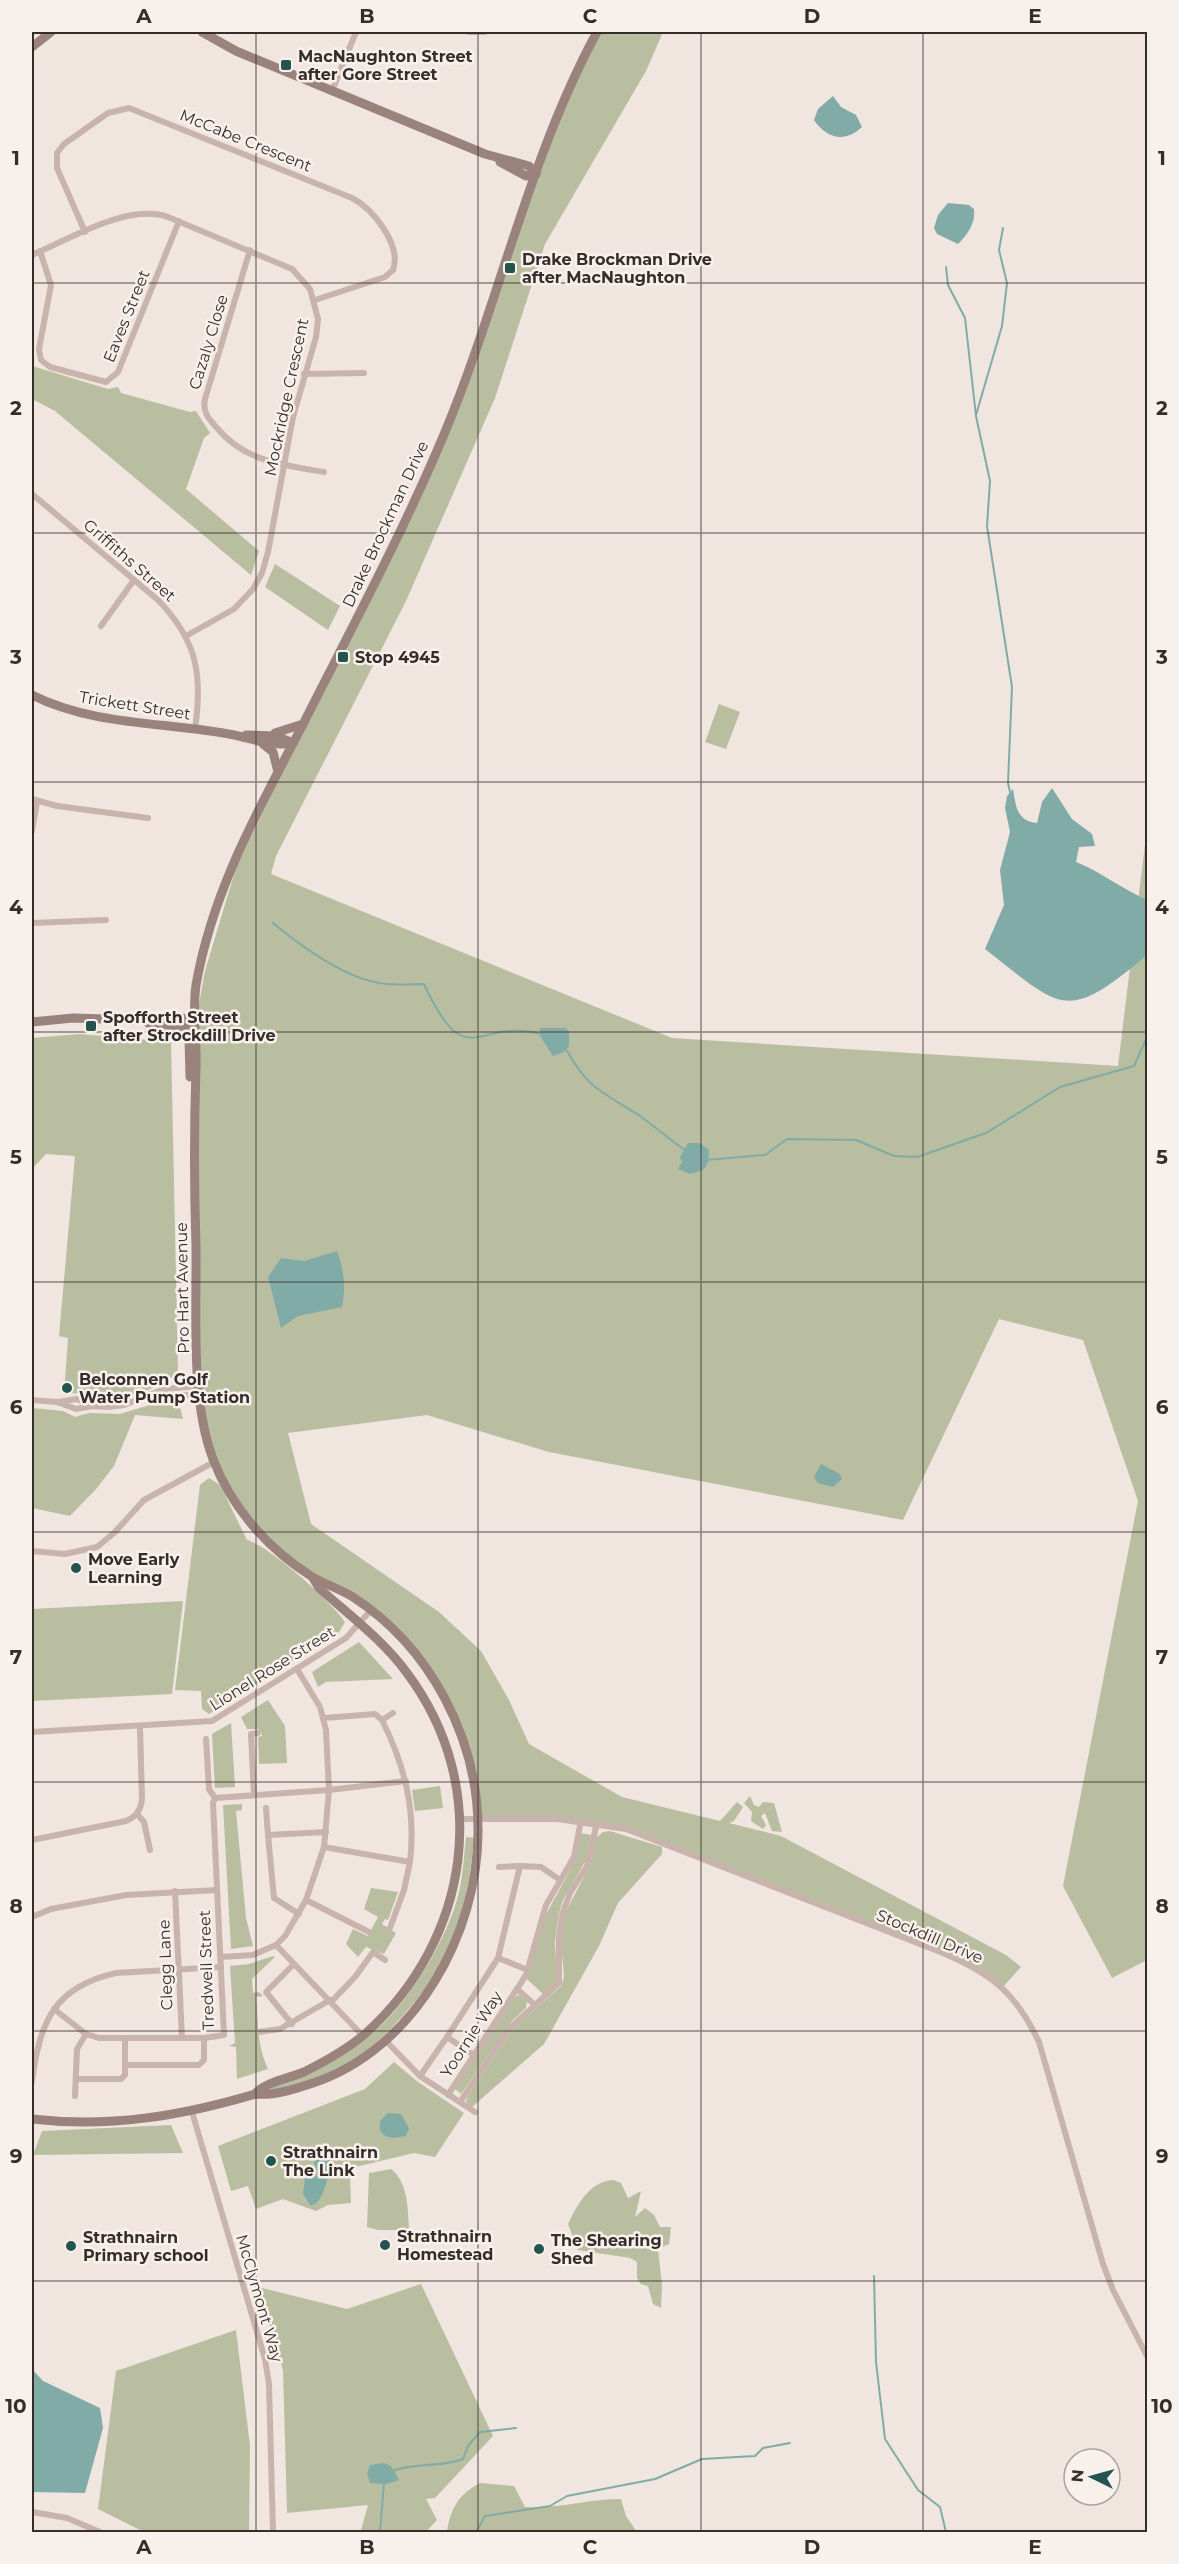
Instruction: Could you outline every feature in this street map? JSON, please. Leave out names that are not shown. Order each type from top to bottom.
[{"type":"street","points":[[32,47],[51,32]]},
{"type":"street","points":[[202,32],[236,51],[485,153],[526,176],[536,174]]},
{"type":"street","points":[[332,91],[357,32]]},
{"type":"street","points":[[469,32],[485,32]]},
{"type":"street","name":"Drake Brockman Drive","points":[[193,1023],[197,983],[218,898],[236,854],[390,553],[445,432],[477,347],[536,174],[567,93],[597,32]]},
{"type":"street","name":"McCabe Crescent","points":[[85,232],[57,168],[57,153],[64,144],[114,110],[137,110],[352,198],[372,211],[385,229],[394,258],[393,270],[385,277],[315,300]]},
{"type":"street","name":"Mockridge Crescent","points":[[32,255],[85,232],[139,213],[157,213],[250,250],[292,270],[306,283],[315,300],[318,328],[304,374],[268,552],[259,579],[234,609],[186,636]]},
{"type":"street","name":"Eaves Street","points":[[40,252],[49,276],[51,295],[39,349],[41,360],[50,367],[106,382],[118,372],[179,221]]},
{"type":"street","name":"Cazaly Close","points":[[250,250],[205,399],[204,409],[220,432],[242,451],[258,459],[324,472]]},
{"type":"street","points":[[304,374],[364,373]]},
{"type":"street","name":"Griffiths Street","points":[[32,494],[167,609],[186,636],[199,676],[195,729]]},
{"type":"street","points":[[101,626],[134,580]]},
{"type":"street","name":"Trickett Street","points":[[32,695],[64,708],[94,715],[260,738],[283,738],[293,743]]},
{"type":"street","points":[[278,772],[273,752],[260,738],[285,732],[303,724]]},
{"type":"street","points":[[32,831],[34,800],[148,819]]},
{"type":"street","points":[[32,923],[106,920]]},
{"type":"street","points":[[32,1022],[73,1018],[137,1020],[179,1027],[193,1023]]},
{"type":"street","name":"Pro Hart Avenue","points":[[32,2119],[120,2121],[192,2112],[255,2094],[266,2095],[327,2078],[358,2062],[385,2040],[425,1995],[455,1942],[473,1884],[478,1818],[469,1759],[447,1702],[414,1652],[371,1610],[350,1595],[313,1578],[272,1546],[251,1524],[231,1497],[214,1462],[205,1433],[199,1391],[193,1100],[196,1052],[193,1023]]},
{"type":"street","points":[[57,1402],[76,1409],[124,1405],[152,1395],[199,1391]]},
{"type":"street","points":[[32,1400],[57,1402],[77,1399],[93,1406]]},
{"type":"street","points":[[32,1551],[65,1554],[97,1546],[114,1533],[144,1500],[214,1462]]},
{"type":"street","name":"Pro Hart Avenue","points":[[255,2094],[262,2088],[323,2062],[363,2036],[406,1991],[437,1938],[456,1880],[459,1819],[454,1776],[447,1749],[433,1714],[400,1663],[319,1588],[313,1578]]},
{"type":"street","name":"Lionel Rose Street","points":[[32,1732],[212,1721],[346,1638],[371,1610]]},
{"type":"street","points":[[221,1958],[253,1955],[276,1945],[299,1914],[306,1900],[324,1847],[329,1790],[324,1718],[297,1669]]},
{"type":"street","points":[[382,1720],[393,1713]]},
{"type":"street","points":[[324,1718],[375,1714],[382,1720],[395,1748],[406,1781],[412,1818],[410,1862],[402,1897],[390,1929]]},
{"type":"street","points":[[32,1840],[126,1821],[137,1814],[141,1808],[142,1799],[140,1727]]},
{"type":"street","points":[[255,1795],[251,1734],[258,1733]]},
{"type":"street","name":"Tredwell Street","points":[[86,2034],[99,2038],[204,2038],[224,2035],[213,1803],[215,1798],[209,1789],[206,1739]]},
{"type":"street","points":[[215,1798],[329,1790],[406,1781]]},
{"type":"street","points":[[266,1808],[274,1898],[299,1914]]},
{"type":"street","points":[[137,1814],[144,1822],[150,1850]]},
{"type":"street","name":"Stockdill Drive","points":[[459,1819],[581,1820],[626,1829],[932,1948],[968,1963],[999,1983],[1022,2010],[1039,2042],[1103,2264],[1113,2290],[1148,2358]]},
{"type":"street","name":"Yoornie Way","points":[[448,2095],[528,1970],[542,1915],[574,1857],[581,1820]]},
{"type":"street","name":"Yoornie Way","points":[[460,2102],[510,2028],[559,1983],[558,1939],[562,1915],[570,1893],[587,1866],[597,1823]]},
{"type":"street","points":[[268,1835],[327,1832]]},
{"type":"street","points":[[324,1847],[410,1862]]},
{"type":"street","points":[[420,2076],[498,1958],[520,1866]]},
{"type":"street","points":[[499,1867],[541,1867],[560,1880]]},
{"type":"street","points":[[32,1917],[51,1909],[126,1895],[217,1890]]},
{"type":"street","name":"Clegg Lane","points":[[175,1891],[182,2038]]},
{"type":"street","points":[[306,1900],[369,1932]]},
{"type":"street","points":[[276,1945],[363,2036]]},
{"type":"street","points":[[260,2032],[280,2029],[292,2024],[330,2001],[355,1977],[373,1952],[386,1959]]},
{"type":"street","points":[[498,1958],[528,1970]]},
{"type":"street","points":[[292,2024],[266,1992],[294,1964]]},
{"type":"street","points":[[32,2081],[34,2043],[54,2009],[78,1987],[100,1976],[124,1972],[221,1967]]},
{"type":"street","name":"Yoornie Way","points":[[517,1989],[535,2006]]},
{"type":"street","points":[[54,2009],[86,2034],[77,2049],[74,2077],[76,2079],[75,2096]]},
{"type":"street","points":[[447,2037],[474,2055]]},
{"type":"street","points":[[76,2079],[121,2079],[125,2075],[125,2038]]},
{"type":"street","points":[[125,2065],[199,2065],[204,2060],[204,2038]]},
{"type":"street","points":[[385,2040],[420,2076],[475,2112]]},
{"type":"street","name":"McClymont Way","points":[[192,2112],[265,2359],[273,2532]]},
{"type":"street","points":[[32,2512],[67,2518],[100,2532]]},
{"type":"green space","points":[[597,32],[663,32],[646,71],[545,244],[495,398],[406,601],[276,856],[271,874],[672,1038],[1118,1066],[1147,828],[1147,1960],[1112,1978],[1063,1886],[1138,1501],[1083,1340],[999,1319],[903,1520],[549,1452],[427,1415],[288,1433],[311,1524],[439,1612],[481,1651],[509,1700],[529,1744],[622,1797],[720,1821],[737,1802],[743,1807],[734,1821],[729,1823],[781,1836],[1006,1955],[1021,1967],[1003,1987],[983,1972],[626,1829],[581,1820],[478,1818],[469,1759],[432,1677],[371,1610],[313,1578],[251,1524],[214,1462],[200,1395],[197,1015],[205,971],[236,868],[445,432],[531,188]]},
{"type":"green space","points":[[32,366],[108,389],[118,387],[121,393],[190,412],[196,411],[210,433],[204,438],[186,489],[259,551],[251,575],[55,411],[32,399]]},
{"type":"green space","points":[[275,564],[340,606],[328,630],[265,587]]},
{"type":"green space","points":[[719,704],[740,712],[726,749],[705,742]]},
{"type":"green space","points":[[79,1034],[171,1042],[178,1372],[155,1387],[114,1398],[99,1398],[75,1393],[64,1395],[68,1338],[59,1336],[75,1156],[46,1154],[32,1169],[32,1038]]},
{"type":"green space","points":[[174,1403],[180,1408],[183,1419],[135,1415],[114,1466],[70,1516],[32,1508],[32,1408],[63,1411],[75,1417],[89,1413],[120,1414],[153,1404]]},
{"type":"green space","points":[[209,1478],[220,1485],[247,1540],[269,1552],[299,1575],[327,1601],[345,1622],[339,1632],[209,1714],[202,1709],[201,1691],[175,1690],[200,1485]]},
{"type":"green space","points":[[183,1601],[172,1694],[32,1701],[32,1609]]},
{"type":"green space","points":[[359,1642],[393,1679],[326,1682],[318,1687],[312,1672]]},
{"type":"green space","points":[[268,1700],[285,1726],[287,1763],[259,1764],[258,1737],[262,1736],[261,1732],[258,1729],[247,1729],[241,1717]]},
{"type":"green space","points":[[231,1723],[235,1787],[215,1788],[212,1734]]},
{"type":"green space","points":[[440,1786],[443,1808],[415,1811],[412,1790]]},
{"type":"green space","points":[[750,1796],[754,1805],[759,1807],[763,1802],[774,1803],[782,1832],[772,1831],[765,1813],[761,1816],[766,1825],[763,1829],[751,1821],[752,1812],[744,1803]]},
{"type":"green space","points":[[242,1804],[242,1810],[236,1811],[246,1918],[253,1946],[231,1949],[223,1805]]},
{"type":"green space","points":[[610,1831],[662,1847],[662,1854],[618,1903],[599,1946],[544,2044],[472,2107],[466,2102],[467,2097],[513,2029],[561,1986],[564,1977],[561,1940],[564,1915],[590,1865],[596,1838],[603,1832]]},
{"type":"green space","points":[[581,1833],[591,1835],[586,1860],[563,1900],[555,1942],[557,1981],[544,1995],[527,1979],[543,1920],[576,1859]]},
{"type":"green space","points":[[466,1837],[474,1838],[468,1884],[461,1914],[444,1958],[412,2005],[382,2037],[351,2062],[313,2080],[271,2090],[271,2087],[366,2038],[395,2011],[423,1972],[446,1930],[462,1879]]},
{"type":"green space","points":[[371,1888],[398,1892],[388,1920],[385,1919],[382,1924],[396,1933],[384,1954],[366,1947],[358,1957],[346,1944],[353,1929],[368,1936],[378,1917],[364,1909]]},
{"type":"green space","points":[[275,1957],[252,1979],[253,1993],[259,1992],[263,1996],[256,1997],[260,2042],[268,2069],[237,2079],[236,2047],[229,2046],[235,2043],[230,1966],[249,1964]]},
{"type":"green space","points":[[519,1995],[527,2001],[526,2008],[512,2021],[461,2094],[455,2089],[515,1997]]},
{"type":"green space","points":[[394,2062],[418,2082],[464,2113],[435,2157],[414,2153],[355,2167],[350,2177],[351,2203],[328,2205],[316,2211],[283,2199],[256,2209],[248,2186],[231,2191],[218,2146],[365,2089]]},
{"type":"green space","points":[[171,2125],[183,2153],[33,2155],[42,2131]]},
{"type":"green space","points":[[391,2169],[397,2174],[404,2188],[409,2230],[378,2230],[367,2227],[369,2173]]},
{"type":"green space","points":[[613,2180],[621,2183],[628,2198],[641,2191],[635,2217],[645,2208],[654,2215],[660,2227],[671,2227],[669,2244],[658,2249],[662,2285],[661,2308],[653,2304],[648,2286],[641,2284],[637,2278],[637,2262],[630,2258],[578,2250],[568,2224],[580,2202],[591,2189],[605,2181]]},
{"type":"green space","points":[[421,2284],[493,2436],[435,2498],[426,2499],[437,2520],[426,2532],[366,2532],[361,2530],[368,2505],[287,2513],[283,2370],[258,2287],[347,2309]]},
{"type":"green space","points":[[236,2330],[250,2446],[249,2532],[144,2532],[98,2509],[116,2371]]},
{"type":"green space","points":[[480,2483],[514,2486],[525,2507],[549,2507],[621,2499],[626,2516],[637,2532],[447,2532],[450,2516],[461,2497]]},
{"type":"water","points":[[833,96],[841,107],[856,115],[862,127],[856,132],[836,137],[830,135],[814,120],[818,109]]},
{"type":"water","points":[[948,203],[969,205],[974,209],[974,219],[970,228],[958,244],[937,234],[934,228],[938,215]]},
{"type":"water","points":[[1052,788],[1072,819],[1092,834],[1095,846],[1079,847],[1076,862],[1147,900],[1147,955],[1120,977],[1081,999],[1065,1000],[1049,996],[985,949],[1004,905],[1000,870],[1010,832],[1005,808],[1007,796],[1013,789],[1018,812],[1030,822],[1037,823],[1042,802]]},
{"type":"water","points":[[540,1028],[565,1028],[569,1031],[569,1046],[564,1052],[553,1056],[540,1036]]},
{"type":"water","points":[[688,1143],[700,1143],[709,1150],[706,1167],[690,1174],[678,1169],[682,1162],[680,1157]]},
{"type":"water","points":[[337,1251],[344,1279],[342,1307],[298,1316],[281,1328],[268,1277],[281,1258],[304,1261]]},
{"type":"water","points":[[821,1464],[840,1474],[842,1479],[833,1487],[818,1483],[814,1477]]},
{"type":"water","points":[[388,2113],[401,2114],[409,2128],[406,2136],[393,2138],[385,2136],[380,2130],[380,2121]]},
{"type":"water","points":[[329,2144],[328,2178],[321,2196],[311,2206],[303,2194],[305,2178],[318,2175],[311,2151]]},
{"type":"water","points":[[32,2369],[43,2381],[100,2408],[103,2428],[85,2493],[32,2492]]},
{"type":"water","points":[[384,2463],[391,2466],[399,2480],[387,2484],[370,2483],[367,2474],[370,2465]]},
{"type":"waterway","points":[[976,415],[1002,326],[1007,283],[999,250],[1003,228]]},
{"type":"waterway","points":[[946,267],[948,285],[965,318],[976,416],[990,481],[987,526],[1012,687],[1008,783],[1010,792]]},
{"type":"waterway","points":[[273,923],[312,952],[357,977],[387,984],[424,984],[451,1029],[463,1036],[475,1038],[519,1031],[541,1034]]},
{"type":"waterway","points":[[706,1160],[765,1155],[787,1139],[856,1140],[894,1156],[917,1157],[986,1133],[1060,1087],[1134,1066],[1148,1035]]},
{"type":"waterway","points":[[566,1049],[581,1073],[596,1088],[637,1114],[685,1150]]},
{"type":"waterway","points":[[874,2276],[876,2362],[885,2439],[918,2490],[940,2507],[946,2532]]},
{"type":"waterway","points":[[392,2471],[400,2468],[455,2462],[463,2459],[468,2446],[480,2432],[516,2428]]},
{"type":"waterway","points":[[476,2532],[485,2516],[550,2506],[567,2496],[655,2479],[702,2459],[755,2456],[763,2448],[790,2443]]},
{"type":"waterway","points":[[380,2532],[384,2482]]},
{"type":"place","name":"MacNaughton Street after Gore Street","points":[[286,65]]},
{"type":"place","name":"Drake Brockman Drive after MacNaughton","points":[[510,268]]},
{"type":"place","name":"Stop 4945","points":[[343,657]]},
{"type":"place","name":"Spofforth Street after Strockdill Drive","points":[[91,1026]]},
{"type":"place","name":"Belconnen Golf Water Pump Station","points":[[67,1388]]},
{"type":"place","name":"Move Early Learning","points":[[76,1568]]},
{"type":"place","name":"Strathnairn The Link","points":[[271,2161]]},
{"type":"place","name":"Strathnairn Homestead","points":[[385,2245]]},
{"type":"place","name":"Strathnairn Primary school","points":[[71,2246]]},
{"type":"place","name":"The Shearing Shed","points":[[539,2249]]}]
